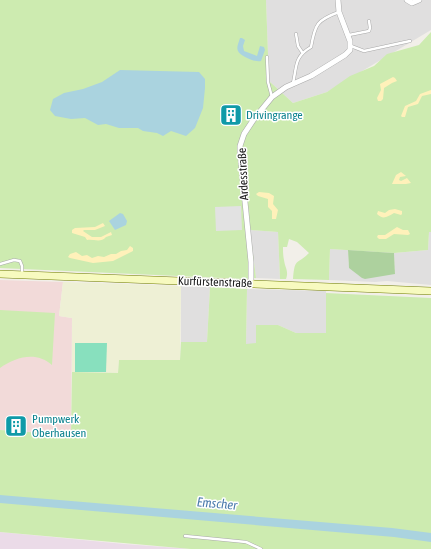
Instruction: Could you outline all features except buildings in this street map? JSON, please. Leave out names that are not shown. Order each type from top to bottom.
[{"type":"main road","name":"Kurfürstenstraße","points":[[0,274],[431,291]]},
{"type":"street","points":[[338,0],[340,12],[351,46]]},
{"type":"street","points":[[407,0],[412,3],[419,0]]},
{"type":"street","name":"Ardesstraße","points":[[252,284],[240,146],[244,134],[272,97],[286,87],[311,76],[345,55],[348,53],[351,46]]},
{"type":"lane","points":[[293,84],[299,57],[302,52],[311,47],[314,28],[321,21],[340,12]]},
{"type":"lane","points":[[348,35],[369,31],[369,21]]},
{"type":"lane","points":[[296,34],[298,46],[302,52]]},
{"type":"lane","points":[[351,46],[364,51],[410,41]]},
{"type":"lane","points":[[267,56],[268,82],[272,97]]},
{"type":"lane","points":[[0,264],[14,260],[20,261],[22,266],[22,275]]},
{"type":"lane","points":[[185,536],[246,542],[261,549]]},
{"type":"shaded area","points":[[266,0],[431,0],[431,30],[327,92],[293,103],[269,81]]},
{"type":"shaded area","points":[[241,206],[242,230],[216,231],[215,207]]},
{"type":"shaded area","points":[[250,230],[278,232],[280,279],[256,278]]},
{"type":"shaded area","points":[[429,232],[431,232],[431,285],[387,281],[375,282],[329,280],[330,249],[348,250],[349,268],[395,274],[394,253],[428,250]]},
{"type":"shaded area","points":[[0,280],[63,282],[59,316],[72,318],[71,435],[0,430]]},
{"type":"shaded area","points":[[181,286],[210,287],[207,342],[181,342]]},
{"type":"shaded area","points":[[247,289],[326,291],[326,333],[296,333],[278,325],[256,325],[256,344],[246,344]]},
{"type":"shaded area","points":[[0,532],[124,544],[191,549],[0,549]]},
{"type":"green space","points":[[0,0],[266,0],[269,81],[293,103],[327,92],[350,76],[374,66],[387,54],[419,45],[431,32],[431,232],[429,232],[428,250],[394,253],[330,249],[329,280],[293,279],[297,263],[309,253],[297,242],[289,239],[287,247],[283,247],[283,257],[287,276],[286,279],[280,279],[278,232],[250,230],[256,278],[245,279],[0,268]]},
{"type":"green space","points":[[348,250],[394,253],[395,274],[365,279],[362,278],[349,268]]},
{"type":"green space","points":[[63,282],[181,286],[180,360],[119,360],[118,373],[72,372],[72,318],[59,316]]},
{"type":"green space","points":[[210,287],[247,289],[246,344],[256,343],[256,325],[278,325],[296,333],[326,333],[326,293],[431,298],[431,549],[191,549],[0,532],[0,430],[71,435],[72,372],[118,373],[119,360],[180,360],[181,342],[207,342]]},
{"type":"green space","points":[[0,310],[55,313],[52,365],[39,358],[26,357],[13,361],[0,368]]},
{"type":"green space","points":[[75,343],[107,343],[106,372],[75,372]]},
{"type":"sand","points":[[393,77],[397,81],[384,88],[383,99],[378,101],[377,98],[381,90],[380,84]]},
{"type":"sand","points":[[431,90],[431,94],[422,96],[418,104],[408,107],[405,117],[401,116],[405,106],[416,101],[420,94]]},
{"type":"sand","points":[[401,172],[406,176],[400,177],[399,180],[401,181],[407,178],[411,183],[392,184],[396,175]]},
{"type":"sand","points":[[259,192],[269,193],[274,196],[273,204],[278,210],[276,219],[272,219],[272,211],[268,207],[268,199],[258,196],[256,194]]},
{"type":"sand","points":[[395,209],[402,211],[402,214],[394,213],[387,217],[383,217],[377,214],[378,211],[385,213],[389,210]]},
{"type":"sand","points":[[103,223],[105,226],[95,230],[83,231],[92,237],[101,237],[111,232],[112,235],[102,240],[87,240],[85,237],[72,233],[72,230],[75,228],[95,227]]},
{"type":"sand","points":[[397,227],[403,230],[408,230],[410,234],[394,234],[386,239],[379,239],[377,237],[378,235],[385,235]]},
{"type":"sand","points":[[130,246],[133,248],[133,251],[113,261],[93,263],[68,257],[70,254],[76,252],[82,256],[87,255],[92,258],[98,256],[104,257],[127,250]]},
{"type":"water","points":[[240,38],[245,40],[243,46],[244,51],[257,56],[260,46],[264,47],[265,50],[261,61],[252,60],[239,53],[237,48]]},
{"type":"water","points":[[120,70],[199,72],[205,79],[205,88],[203,108],[195,128],[186,136],[171,131],[163,136],[157,133],[143,131],[138,128],[119,128],[106,124],[98,125],[85,118],[71,119],[55,116],[50,110],[53,99],[64,93],[83,89],[102,82]]},
{"type":"water","points":[[120,213],[123,214],[127,221],[126,225],[115,230],[109,221]]},
{"type":"water","points":[[0,495],[392,528],[431,533],[431,542],[394,537],[0,503]]},
{"type":"place","name":"Drivingrange","points":[[231,115]]},
{"type":"place","name":"Pumpwerk Oberhausen","points":[[16,426]]},
{"type":"water label","name":"Emscher","points":[[217,503]]}]
